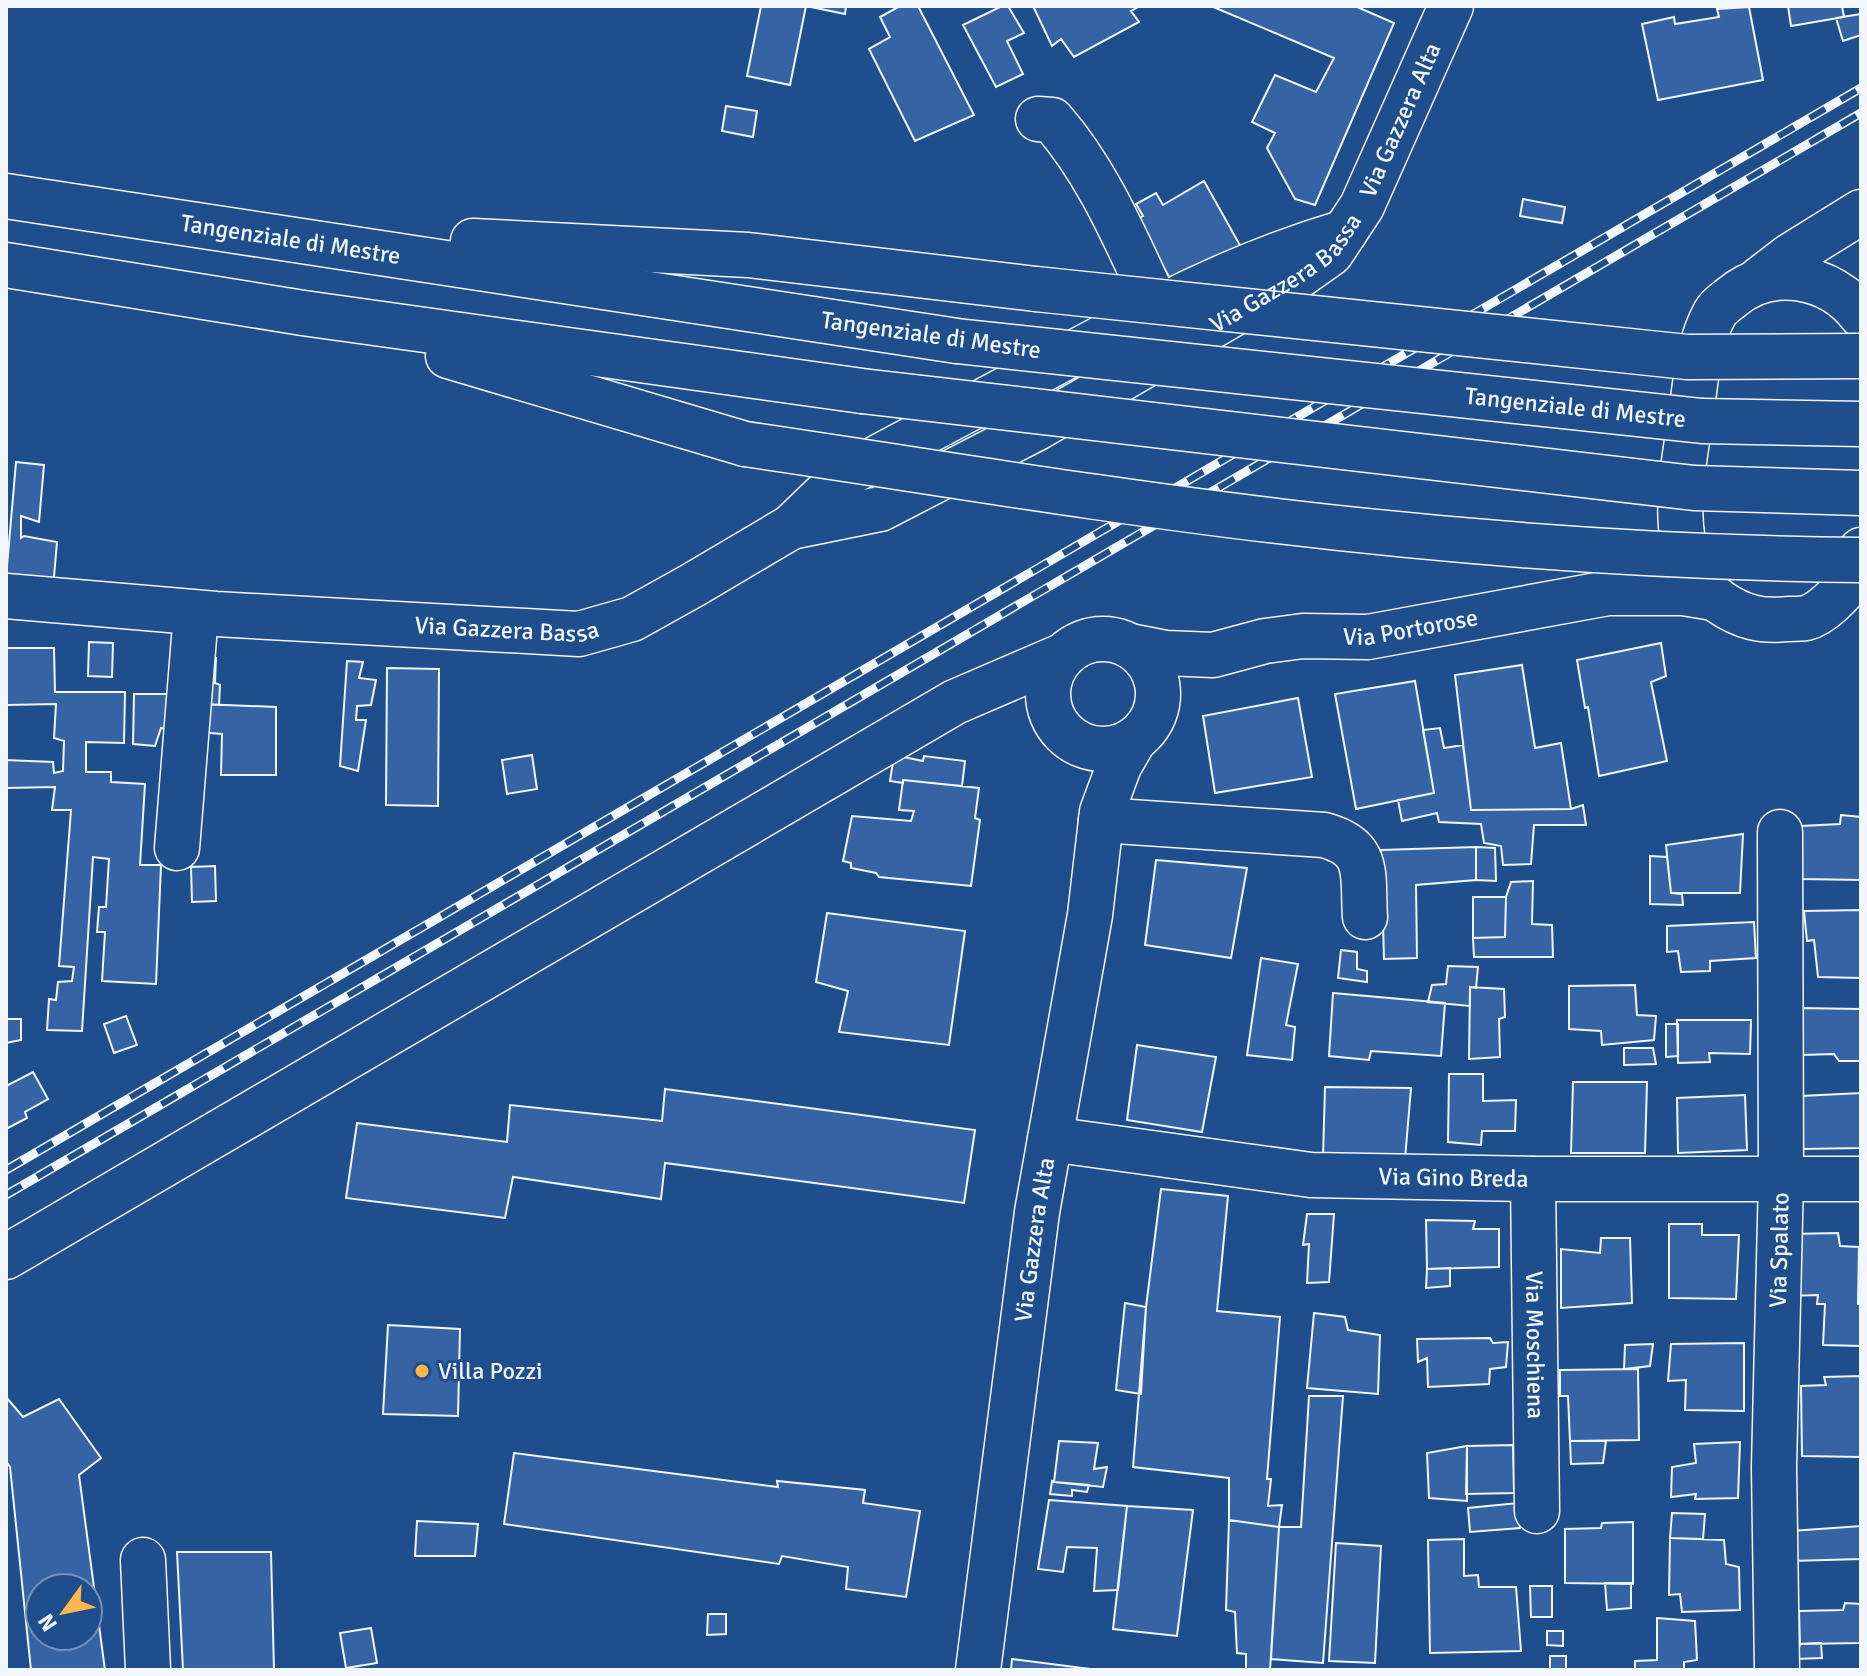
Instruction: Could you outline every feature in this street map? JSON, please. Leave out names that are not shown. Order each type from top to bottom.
[{"type":"main road","name":"Via Gazzera Alta","points":[[1345,232],[1362,206],[1451,6]]},
{"type":"main road","points":[[1038,119],[1052,120],[1074,145],[1095,178],[1158,308]]},
{"type":"main road","name":"Tangenziale di Mestre","points":[[6,196],[957,341],[1702,421],[1861,424]]},
{"type":"main road","points":[[1861,212],[1790,256],[1716,310],[1703,338],[1680,514],[1684,552],[1698,581],[1714,598],[1739,615],[1773,621],[1809,617],[1835,598],[1854,577],[1861,550]]},
{"type":"main road","points":[[196,226],[748,255],[1036,289],[1687,357],[1861,356]]},
{"type":"main road","name":"Via Gazzera Bassa","points":[[6,596],[196,613],[579,634],[632,619],[791,527],[845,475],[1158,308],[1209,282],[1310,242],[1345,232]]},
{"type":"main road","name":"Via Gazzera Bassa","points":[[791,527],[880,509],[1037,428],[1300,275],[1331,253],[1345,232]]},
{"type":"main road","points":[[6,265],[303,313],[862,391],[1694,488],[1861,493]]},
{"type":"main road","points":[[1760,279],[1786,276],[1816,282],[1850,301],[1861,315]]},
{"type":"main road","points":[[303,313],[745,444],[1275,521],[1426,537],[1577,549],[1861,560]]},
{"type":"main road","points":[[1608,593],[1655,550],[1680,514]]},
{"type":"main road","name":"Via Portorose","points":[[1130,646],[1166,653],[1213,655],[1265,641],[1303,636],[1368,637],[1608,593],[1683,593],[1714,598]]},
{"type":"main road","points":[[177,848],[196,613]]},
{"type":"main road","points":[[6,1257],[955,702],[1062,656],[1074,647],[1102,639],[1130,646],[1148,662],[1157,684],[1146,724],[1113,749],[1090,748],[1026,709],[955,702]]},
{"type":"main road","name":"Via Portorose","points":[[1146,724],[1213,655]]},
{"type":"main road","points":[[1062,656],[1053,669],[1048,685],[1048,701],[1102,816],[1324,835],[1345,841],[1358,855],[1361,865],[1365,917]]},
{"type":"main road","name":"Via Gazzera Alta","points":[[978,1670],[1037,1212],[1090,915],[1102,816],[1119,766],[1146,724]]},
{"type":"main road","name":"Via Spalato","points":[[1777,1670],[1774,1467],[1781,1178],[1780,832]]},
{"type":"main road","name":"Via Gino Breda","points":[[1050,1139],[1311,1175],[1861,1179]]},
{"type":"main road","name":"Via Moschiena","points":[[1533,1179],[1537,1511]]},
{"type":"main road","points":[[143,1560],[148,1670]]},
{"type":"building","points":[[761,6],[806,6],[790,85],[747,76]]},
{"type":"building","points":[[806,6],[846,6],[845,14]]},
{"type":"building","points":[[900,6],[918,6],[974,115],[915,141],[869,49],[890,37],[880,17]]},
{"type":"building","points":[[1008,6],[1024,33],[1007,41],[1023,74],[996,87],[963,25]]},
{"type":"building","points":[[1033,6],[1140,6],[1131,11],[1139,22],[1074,57],[1061,39],[1052,46]]},
{"type":"building","points":[[1211,6],[1355,6],[1394,23],[1315,205],[1295,199],[1267,148],[1275,133],[1252,122],[1275,75],[1316,92],[1334,58]]},
{"type":"building","points":[[1788,6],[1842,6],[1844,17],[1791,26]]},
{"type":"building","points":[[1749,7],[1763,80],[1658,100],[1642,24],[1674,17],[1675,24],[1719,17],[1717,9]]},
{"type":"building","points":[[1861,14],[1861,35],[1843,41],[1836,18]]},
{"type":"building","points":[[726,106],[757,111],[753,137],[722,131]]},
{"type":"building","points":[[1204,181],[1241,247],[1174,285],[1136,220],[1143,216],[1136,204],[1156,193],[1163,205]]},
{"type":"building","points":[[1523,199],[1565,207],[1562,223],[1520,216]]},
{"type":"building","points":[[16,462],[44,465],[39,522],[21,516],[21,538],[57,542],[53,588],[6,578]]},
{"type":"building","points":[[89,642],[113,643],[112,677],[88,676]]},
{"type":"building","points":[[1661,643],[1666,676],[1651,682],[1667,761],[1599,776],[1577,660]]},
{"type":"building","points":[[6,648],[54,648],[55,692],[125,692],[124,743],[86,742],[86,772],[111,772],[111,782],[145,784],[140,865],[161,865],[156,984],[102,981],[105,932],[97,932],[99,907],[106,907],[109,859],[93,857],[82,1031],[47,1030],[49,999],[56,1000],[58,982],[72,981],[74,967],[59,966],[71,810],[52,810],[55,787],[6,788],[6,760],[53,762],[54,773],[63,771],[64,741],[54,738],[56,704],[6,705]]},
{"type":"building","points":[[201,658],[216,658],[215,683],[220,685],[219,705],[201,704]]},
{"type":"building","points":[[347,661],[363,662],[359,678],[376,680],[371,705],[357,706],[356,720],[366,720],[358,771],[340,766]]},
{"type":"building","points":[[1522,665],[1535,748],[1561,743],[1571,809],[1471,810],[1455,675]]},
{"type":"building","points":[[387,668],[439,669],[438,806],[386,805]]},
{"type":"building","points":[[1415,681],[1434,793],[1356,809],[1335,694]]},
{"type":"building","points":[[134,694],[178,694],[174,731],[161,728],[155,746],[133,744]]},
{"type":"building","points":[[1298,698],[1312,777],[1215,793],[1203,716]]},
{"type":"building","points":[[201,704],[276,707],[276,775],[221,775],[222,734],[198,732]]},
{"type":"building","points":[[1440,728],[1444,748],[1463,745],[1471,810],[1571,809],[1583,805],[1586,825],[1534,825],[1531,864],[1503,865],[1501,846],[1484,843],[1481,824],[1439,822],[1437,813],[1402,821],[1398,800],[1434,793],[1423,730]]},
{"type":"building","points":[[532,755],[537,789],[507,794],[502,760]]},
{"type":"building","points":[[894,755],[923,761],[924,756],[965,761],[962,786],[890,781]]},
{"type":"building","points":[[903,780],[979,788],[975,818],[980,820],[971,886],[879,877],[876,873],[851,868],[851,863],[843,861],[852,816],[911,821],[914,811],[899,810]]},
{"type":"building","points":[[1841,815],[1861,817],[1861,880],[1801,879],[1801,826],[1840,824]]},
{"type":"building","points":[[1743,834],[1740,893],[1671,893],[1666,845]]},
{"type":"building","points":[[1476,847],[1495,848],[1496,881],[1476,880]]},
{"type":"building","points":[[1476,847],[1476,880],[1416,885],[1417,958],[1384,959],[1381,850]]},
{"type":"building","points":[[1650,856],[1667,857],[1671,893],[1682,894],[1683,905],[1650,904]]},
{"type":"building","points":[[1156,860],[1247,868],[1231,958],[1145,945]]},
{"type":"building","points":[[215,866],[216,901],[192,902],[191,867]]},
{"type":"building","points":[[1533,881],[1532,924],[1552,925],[1553,957],[1474,957],[1473,938],[1505,937],[1506,897],[1511,882]]},
{"type":"building","points":[[1473,897],[1506,897],[1505,937],[1473,938]]},
{"type":"building","points":[[1861,910],[1861,978],[1818,977],[1814,940],[1807,941],[1804,911]]},
{"type":"building","points":[[827,913],[965,931],[949,1045],[839,1032],[848,991],[816,982]]},
{"type":"building","points":[[1754,922],[1756,958],[1710,961],[1710,971],[1681,972],[1678,951],[1667,952],[1667,926]]},
{"type":"building","points":[[1341,950],[1357,952],[1357,969],[1367,971],[1367,982],[1338,978]]},
{"type":"building","points":[[1261,958],[1298,964],[1286,1025],[1295,1027],[1292,1060],[1247,1055]]},
{"type":"building","points":[[1448,966],[1478,967],[1476,988],[1470,987],[1470,1006],[1428,1002],[1432,985],[1446,984]]},
{"type":"building","points":[[1635,985],[1637,1015],[1656,1016],[1654,1040],[1602,1045],[1601,1031],[1569,1029],[1569,986]]},
{"type":"building","points":[[1470,987],[1504,989],[1505,1017],[1499,1019],[1500,1057],[1469,1059]]},
{"type":"building","points":[[1333,993],[1445,1003],[1441,1056],[1371,1051],[1369,1060],[1329,1056]]},
{"type":"building","points":[[1799,1008],[1861,1009],[1861,1061],[1839,1061],[1834,1054],[1802,1055]]},
{"type":"building","points":[[126,1016],[137,1045],[114,1053],[104,1024]]},
{"type":"building","points":[[6,1019],[21,1019],[21,1040],[6,1043]]},
{"type":"building","points":[[1677,1020],[1751,1020],[1750,1054],[1709,1053],[1710,1062],[1678,1063]]},
{"type":"building","points":[[1666,1024],[1678,1024],[1678,1056],[1666,1057]]},
{"type":"building","points":[[1137,1045],[1216,1057],[1202,1132],[1127,1120]]},
{"type":"building","points":[[1624,1048],[1653,1048],[1656,1064],[1624,1065]]},
{"type":"building","points":[[33,1072],[48,1099],[25,1112],[27,1118],[6,1129],[6,1086]]},
{"type":"building","points":[[1449,1074],[1483,1074],[1483,1101],[1516,1100],[1515,1131],[1482,1131],[1481,1145],[1448,1142]]},
{"type":"building","points":[[1573,1082],[1647,1082],[1645,1153],[1571,1153]]},
{"type":"building","points":[[1325,1087],[1411,1088],[1405,1159],[1323,1157]]},
{"type":"building","points":[[665,1089],[975,1130],[964,1203],[665,1163],[661,1199],[513,1177],[505,1218],[346,1198],[357,1123],[507,1142],[510,1105],[662,1121]]},
{"type":"building","points":[[1861,1093],[1861,1148],[1802,1149],[1801,1096]]},
{"type":"building","points":[[1745,1095],[1747,1150],[1678,1153],[1677,1098]]},
{"type":"building","points":[[1161,1189],[1228,1196],[1217,1311],[1280,1317],[1267,1479],[1271,1479],[1268,1506],[1282,1505],[1279,1527],[1229,1520],[1229,1478],[1133,1467],[1146,1307]]},
{"type":"building","points":[[1307,1214],[1334,1214],[1329,1282],[1307,1283],[1309,1244],[1303,1245]]},
{"type":"building","points":[[1426,1220],[1475,1221],[1473,1229],[1499,1229],[1499,1267],[1427,1269]]},
{"type":"building","points":[[1669,1224],[1702,1224],[1702,1235],[1739,1235],[1736,1299],[1669,1298]]},
{"type":"building","points":[[1838,1233],[1840,1246],[1859,1247],[1861,1346],[1823,1345],[1825,1304],[1817,1304],[1818,1295],[1789,1296],[1791,1234]]},
{"type":"building","points":[[1601,1238],[1630,1238],[1632,1303],[1561,1308],[1561,1249],[1600,1253]]},
{"type":"building","points":[[1450,1268],[1450,1286],[1426,1288],[1427,1269]]},
{"type":"building","points":[[1125,1303],[1146,1307],[1141,1394],[1116,1390]]},
{"type":"building","points":[[1314,1313],[1345,1317],[1348,1330],[1380,1335],[1378,1394],[1307,1388]]},
{"type":"building","name":"Villa Pozzi","points":[[388,1325],[460,1329],[458,1416],[383,1414]]},
{"type":"building","points":[[1490,1338],[1493,1343],[1508,1342],[1506,1367],[1490,1369],[1489,1384],[1428,1387],[1427,1358],[1418,1362],[1417,1339]]},
{"type":"building","points":[[1744,1343],[1744,1411],[1685,1410],[1686,1380],[1668,1381],[1671,1344]]},
{"type":"building","points":[[1653,1344],[1650,1366],[1624,1369],[1625,1345]]},
{"type":"building","points":[[1638,1369],[1639,1440],[1570,1441],[1568,1396],[1560,1396],[1560,1370]]},
{"type":"building","points":[[1861,1376],[1861,1457],[1802,1456],[1801,1386],[1826,1385],[1824,1377]]},
{"type":"building","points":[[1309,1396],[1343,1396],[1323,1663],[1271,1659],[1279,1527],[1301,1527]]},
{"type":"building","points":[[6,1397],[23,1417],[59,1399],[101,1458],[79,1475],[92,1572],[24,1572],[24,1602],[10,1467],[6,1461]]},
{"type":"building","points":[[1059,1441],[1098,1443],[1094,1469],[1107,1467],[1103,1487],[1054,1482]]},
{"type":"building","points":[[1570,1441],[1606,1441],[1603,1463],[1571,1464]]},
{"type":"building","points":[[1740,1442],[1738,1498],[1695,1499],[1696,1494],[1671,1497],[1672,1467],[1696,1463],[1694,1444]]},
{"type":"building","points":[[1513,1445],[1514,1493],[1466,1494],[1467,1446]]},
{"type":"building","points":[[1467,1446],[1467,1501],[1429,1498],[1427,1453]]},
{"type":"building","points":[[514,1453],[778,1487],[777,1481],[865,1490],[863,1503],[920,1511],[906,1597],[846,1589],[848,1567],[782,1556],[779,1564],[504,1524]]},
{"type":"building","points":[[1052,1481],[1089,1485],[1087,1492],[1072,1490],[1072,1496],[1050,1494]]},
{"type":"building","points":[[1049,1500],[1127,1506],[1118,1590],[1094,1591],[1097,1548],[1067,1547],[1063,1572],[1038,1569]]},
{"type":"building","points":[[1518,1503],[1520,1528],[1470,1532],[1468,1508]]},
{"type":"building","points":[[1127,1506],[1193,1510],[1177,1636],[1113,1629]]},
{"type":"building","points":[[1672,1513],[1705,1514],[1703,1539],[1670,1538]]},
{"type":"building","points":[[1229,1520],[1279,1527],[1270,1670],[1246,1670],[1246,1654],[1237,1653],[1235,1612],[1226,1610]]},
{"type":"building","points":[[417,1521],[478,1524],[475,1556],[415,1556]]},
{"type":"building","points":[[1633,1522],[1633,1584],[1565,1583],[1565,1529],[1601,1528],[1602,1523]]},
{"type":"building","points":[[1861,1526],[1861,1559],[1791,1561],[1791,1531]]},
{"type":"building","points":[[1670,1538],[1724,1540],[1726,1564],[1739,1567],[1740,1610],[1682,1612],[1680,1594],[1669,1595]]},
{"type":"building","points":[[1464,1539],[1464,1576],[1478,1575],[1479,1587],[1516,1587],[1521,1651],[1430,1653],[1428,1540]]},
{"type":"building","points":[[1336,1543],[1381,1546],[1375,1663],[1329,1661]]},
{"type":"building","points":[[177,1552],[271,1552],[274,1670],[183,1670]]},
{"type":"building","points":[[1605,1583],[1631,1583],[1631,1608],[1607,1610]]},
{"type":"building","points":[[1530,1586],[1552,1586],[1552,1617],[1531,1617]]},
{"type":"building","points":[[1845,1603],[1861,1604],[1861,1643],[1800,1644],[1799,1611],[1843,1610]]},
{"type":"building","points":[[708,1614],[726,1614],[726,1634],[707,1635]]},
{"type":"building","points":[[1657,1618],[1695,1621],[1697,1660],[1684,1662],[1684,1670],[1635,1670],[1635,1661],[1657,1660]]},
{"type":"building","points":[[371,1628],[377,1663],[346,1668],[340,1633]]},
{"type":"building","points":[[1547,1631],[1563,1631],[1563,1646],[1547,1645]]},
{"type":"building","points":[[1821,1643],[1822,1658],[1796,1659],[1800,1644]]},
{"type":"building","points":[[29,1652],[103,1652],[105,1670],[31,1670]]},
{"type":"building","points":[[1550,1656],[1566,1656],[1566,1670],[1550,1670]]},
{"type":"building","points":[[1012,1659],[1098,1670],[1011,1670]]},
{"type":"railway","points":[[6,1170],[1861,88]]},
{"type":"railway","points":[[6,1195],[1861,113]]},
{"type":"place","name":"Villa Pozzi","points":[[422,1371]]}]
